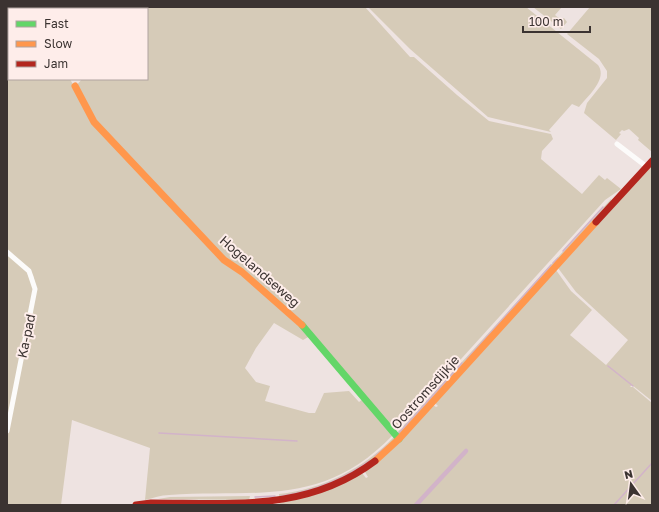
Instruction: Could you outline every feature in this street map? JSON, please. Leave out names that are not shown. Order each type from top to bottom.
[{"type":"street","name":"Hogelandseweg","points":[[75,86],[100,129],[168,199],[224,260],[242,272],[299,322],[399,439]]},
{"type":"street","points":[[617,144],[649,164]]},
{"type":"street","name":"Oostromsdijkje","points":[[136,505],[145,503],[267,502],[302,497],[330,488],[362,471],[386,452],[399,439],[649,164]]},
{"type":"street","name":"Ka-pad","points":[[7,252],[31,274],[35,289],[7,431]]},
{"type":"shaded area","points":[[7,7],[41,7],[8,8],[8,80],[71,80],[93,122],[237,270],[310,336],[303,340],[274,323],[256,348],[245,368],[256,382],[270,386],[265,401],[309,413],[315,413],[324,393],[349,391],[359,402],[363,399],[393,435],[367,458],[341,474],[314,484],[288,490],[260,493],[166,495],[145,500],[150,448],[72,420],[61,505],[7,505],[7,437],[36,287],[33,275],[7,251]]},
{"type":"shaded area","points":[[92,7],[365,7],[410,57],[414,57],[489,121],[551,134],[553,139],[542,151],[541,159],[582,194],[599,175],[605,180],[607,178],[621,189],[605,200],[394,433],[300,321],[230,264],[101,128],[76,86],[81,80],[148,80],[148,8]]},
{"type":"shaded area","points":[[368,7],[526,7],[598,65],[601,76],[596,87],[579,107],[572,104],[549,130],[551,132],[488,117],[410,49]]},
{"type":"shaded area","points":[[533,7],[562,7],[555,15],[561,20],[564,18],[567,22],[561,29]]},
{"type":"shaded area","points":[[590,7],[652,7],[652,152],[638,140],[639,138],[629,129],[624,131],[622,130],[619,133],[621,134],[616,140],[584,113],[587,103],[607,78],[607,71],[599,59],[567,34]]},
{"type":"shaded area","points":[[652,164],[652,401],[632,385],[630,387],[633,387],[652,403],[652,505],[275,505],[362,473],[366,478],[368,477],[365,472],[433,405],[436,407],[438,406],[435,403],[556,270],[571,291],[592,310],[570,335],[606,365],[628,340],[576,292],[558,268]]},
{"type":"shaded area","points":[[611,199],[612,202],[401,435],[396,434]]},
{"type":"shaded area","points":[[7,254],[25,268],[34,289],[7,424]]},
{"type":"shaded area","points":[[394,437],[394,441],[376,456],[346,477],[309,492],[279,497],[279,494],[311,487],[341,476],[369,459]]},
{"type":"shaded area","points":[[250,496],[249,500],[158,499],[170,497]]},
{"type":"waterway","points":[[563,251],[603,207]]},
{"type":"waterway","points":[[553,263],[558,258]]},
{"type":"waterway","points":[[467,359],[551,265]]},
{"type":"waterway","points":[[399,433],[462,363]]},
{"type":"waterway","points":[[608,366],[633,386]]},
{"type":"waterway","points":[[159,433],[297,441]]},
{"type":"waterway","points":[[375,456],[387,446]]},
{"type":"waterway","points":[[416,505],[466,451]]},
{"type":"waterway","points":[[281,496],[305,491],[327,484],[359,468],[369,461]]},
{"type":"waterway","points":[[614,505],[652,463]]},
{"type":"waterway","points":[[255,497],[275,496]]},
{"type":"traffic: fast","points":[[302,325],[399,439]]},
{"type":"traffic: slow","points":[[75,86],[94,122],[224,260],[242,272],[302,325]]},
{"type":"traffic: slow","points":[[375,461],[399,439],[596,222]]},
{"type":"traffic: jam","points":[[596,222],[652,161]]},
{"type":"traffic: jam","points":[[136,505],[151,503],[240,503],[296,497],[323,489],[349,477],[375,461]]}]
